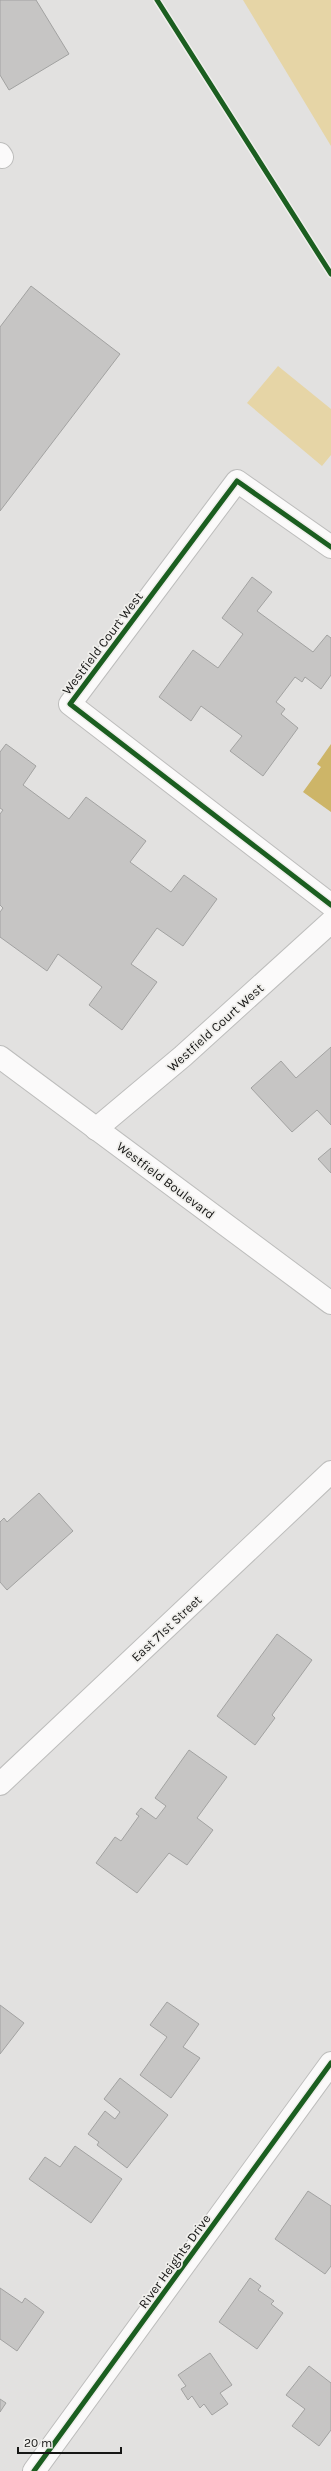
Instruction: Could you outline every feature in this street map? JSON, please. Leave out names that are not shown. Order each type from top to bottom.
[{"type":"street","name":"Westfield Court West","points":[[331,547],[237,481],[70,704],[331,905]]},
{"type":"street","name":"Westfield Court West","points":[[96,1129],[183,1056],[331,922]]},
{"type":"street","name":"Westfield Boulevard","points":[[0,1057],[331,1303]]},
{"type":"street","name":"East 71st Street","points":[[0,1784],[331,1472]]},
{"type":"street","name":"River Heights Drive","points":[[34,2471],[331,2063]]},
{"type":"shaded area","points":[[243,0],[331,0],[331,146]]},
{"type":"shaded area","points":[[278,366],[331,409],[331,455],[322,466],[247,403]]},
{"type":"shaded area","points":[[331,744],[331,812],[303,792],[321,767],[317,764]]},
{"type":"building","points":[[0,0],[36,0],[69,54],[9,90],[0,75]]},
{"type":"building","points":[[31,286],[120,354],[0,511],[0,327]]},
{"type":"building","points":[[252,577],[272,592],[257,611],[313,652],[327,635],[331,638],[331,675],[321,689],[305,677],[302,682],[295,677],[276,702],[285,709],[281,714],[298,728],[263,776],[230,751],[242,736],[201,706],[191,721],[159,697],[193,650],[218,668],[243,634],[222,618]]},
{"type":"building","points":[[6,744],[36,766],[23,785],[69,819],[86,797],[146,841],[130,862],[171,892],[184,875],[217,899],[183,946],[157,928],[131,964],[157,982],[122,1030],[89,1005],[102,987],[58,954],[47,971],[0,937],[0,912],[3,908],[0,905],[0,814],[3,810],[0,808],[0,752]]},
{"type":"building","points":[[331,1047],[331,1125],[317,1110],[292,1132],[251,1088],[281,1061],[296,1078]]},
{"type":"building","points":[[331,1148],[331,1173],[318,1159]]},
{"type":"building","points":[[39,1493],[73,1531],[7,1590],[0,1582],[0,1522],[4,1518],[7,1522]]},
{"type":"building","points":[[277,1634],[312,1660],[272,1715],[275,1718],[255,1745],[217,1716]]},
{"type":"building","points":[[189,1750],[227,1777],[197,1818],[213,1830],[187,1865],[169,1853],[137,1893],[96,1863],[115,1837],[121,1841],[139,1816],[136,1814],[141,1808],[156,1819],[166,1806],[155,1798]]},
{"type":"building","points":[[167,2002],[199,2024],[183,2047],[200,2058],[171,2098],[140,2075],[167,2037],[150,2025]]},
{"type":"building","points":[[0,2005],[24,2023],[0,2054]]},
{"type":"building","points":[[120,2078],[168,2115],[127,2168],[97,2145],[99,2142],[88,2134],[105,2111],[115,2119],[120,2112],[104,2099]]},
{"type":"building","points":[[75,2146],[122,2179],[91,2223],[29,2179],[45,2157],[60,2167]]},
{"type":"building","points":[[308,2191],[331,2206],[331,2266],[325,2274],[275,2239]]},
{"type":"building","points":[[250,2278],[261,2286],[258,2290],[274,2301],[271,2304],[283,2313],[257,2349],[219,2322]]},
{"type":"building","points":[[0,2288],[22,2303],[25,2298],[44,2312],[17,2351],[0,2339]]},
{"type":"building","points":[[210,2353],[232,2385],[220,2393],[228,2404],[212,2415],[204,2404],[200,2408],[192,2396],[188,2400],[181,2389],[186,2386],[178,2375]]},
{"type":"building","points":[[309,2366],[331,2383],[331,2430],[319,2446],[292,2426],[305,2409],[286,2395]]},
{"type":"building","points":[[0,2399],[6,2403],[0,2412]]},
{"type":"cycle path","points":[[157,0],[331,274]]},
{"type":"cycle path","points":[[331,547],[237,481],[70,704],[331,905]]},
{"type":"cycle path","points":[[34,2471],[331,2063]]}]
